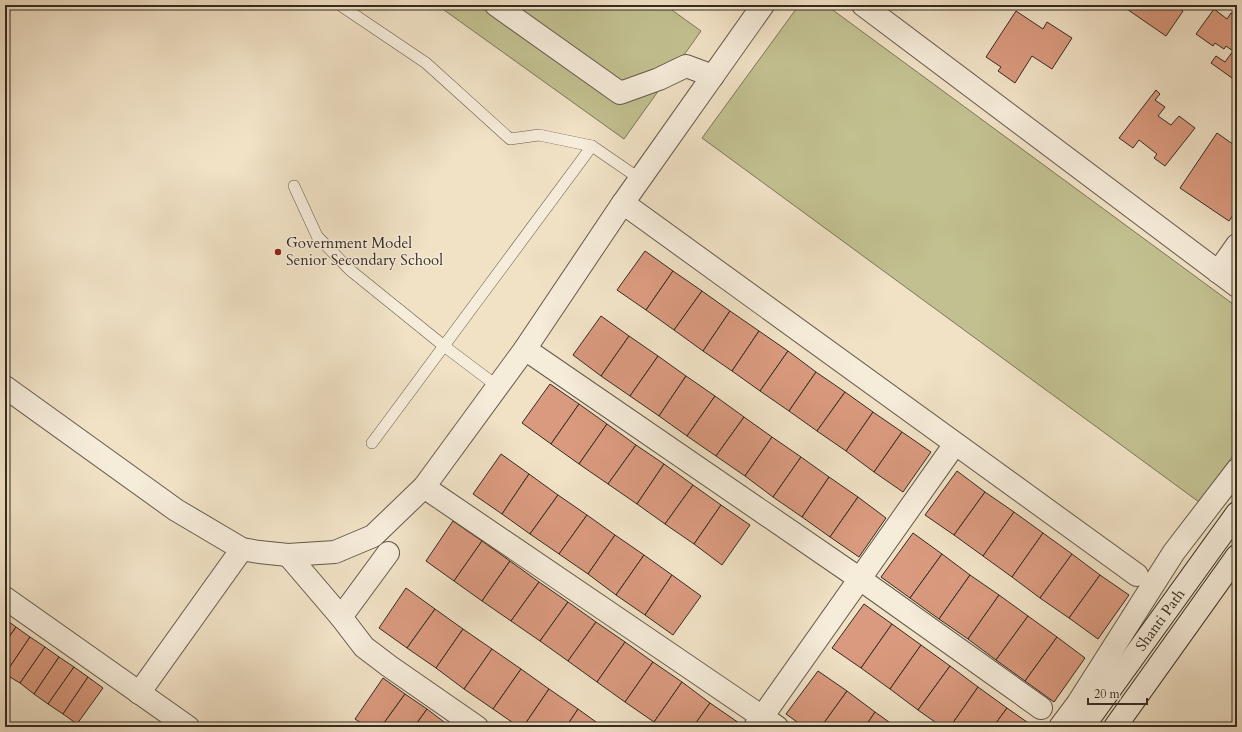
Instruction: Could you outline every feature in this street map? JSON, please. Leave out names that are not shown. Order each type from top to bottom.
[{"type":"street","points":[[496,5],[620,93],[659,79],[686,66],[713,76]]},
{"type":"street","points":[[5,387],[176,510],[242,548],[259,552],[288,554],[335,552],[373,536],[424,487],[525,348],[623,203],[763,5]]},
{"type":"street","points":[[863,5],[1237,286]]},
{"type":"street","points":[[623,203],[1136,575]]},
{"type":"street","points":[[1218,272],[1237,246]]},
{"type":"street","points":[[525,348],[860,579],[1041,708]]},
{"type":"street","points":[[424,487],[765,723],[860,579],[956,444]]},
{"type":"street","points":[[1060,727],[1078,703],[1174,552],[1237,470]]},
{"type":"street","name":"Shanti Path","points":[[1083,727],[1237,513]]},
{"type":"street","points":[[139,693],[242,548]]},
{"type":"street","points":[[341,617],[388,553]]},
{"type":"street","points":[[288,554],[364,647],[478,727]]},
{"type":"street","name":"Shanti Path","points":[[1116,727],[1237,556]]},
{"type":"street","points":[[5,598],[188,727]]},
{"type":"lane","points":[[340,5],[426,63],[510,139],[539,135],[592,146],[640,179]]},
{"type":"lane","points":[[372,443],[592,146]]},
{"type":"lane","points":[[294,186],[317,236],[350,270],[444,346],[498,386]]},
{"type":"shaded area","points":[[437,5],[665,5],[701,31],[624,139]]},
{"type":"shaded area","points":[[799,5],[826,5],[1237,307],[1237,450],[1199,502],[702,138]]},
{"type":"building","points":[[1121,5],[1174,5],[1183,11],[1166,36]]},
{"type":"building","points":[[1214,9],[1227,19],[1231,13],[1237,17],[1237,71],[1232,78],[1211,63],[1216,56],[1225,62],[1233,51],[1226,46],[1224,49],[1215,43],[1213,46],[1196,34]]},
{"type":"building","points":[[1016,11],[1043,29],[1047,22],[1072,38],[1052,69],[1032,56],[1015,83],[998,71],[1001,67],[986,57]]},
{"type":"building","points":[[1156,90],[1160,94],[1155,100],[1165,107],[1158,116],[1171,125],[1179,116],[1195,128],[1165,166],[1154,158],[1157,154],[1139,140],[1133,148],[1119,138]]},
{"type":"building","points":[[1217,133],[1237,147],[1237,209],[1229,221],[1180,188]]},
{"type":"building","points":[[645,251],[673,271],[646,310],[617,290]]},
{"type":"building","points":[[673,271],[702,291],[674,330],[646,310]]},
{"type":"building","points":[[702,291],[730,311],[703,351],[674,330]]},
{"type":"building","points":[[730,311],[759,331],[732,371],[703,351]]},
{"type":"building","points":[[601,316],[629,336],[601,376],[573,355]]},
{"type":"building","points":[[759,331],[788,351],[760,391],[732,371]]},
{"type":"building","points":[[629,336],[658,356],[630,396],[601,376]]},
{"type":"building","points":[[788,351],[816,372],[789,411],[760,391]]},
{"type":"building","points":[[658,356],[686,376],[659,416],[630,396]]},
{"type":"building","points":[[816,372],[845,392],[817,431],[789,411]]},
{"type":"building","points":[[686,376],[715,396],[687,436],[659,416]]},
{"type":"building","points":[[550,384],[579,404],[551,444],[522,423]]},
{"type":"building","points":[[845,392],[873,412],[846,451],[817,431]]},
{"type":"building","points":[[715,396],[744,417],[716,456],[687,436]]},
{"type":"building","points":[[579,404],[607,424],[579,464],[551,444]]},
{"type":"building","points":[[873,412],[902,432],[874,472],[846,451]]},
{"type":"building","points":[[744,417],[772,437],[745,476],[716,456]]},
{"type":"building","points":[[607,424],[636,445],[608,484],[579,464]]},
{"type":"building","points":[[902,432],[931,452],[903,492],[874,472]]},
{"type":"building","points":[[772,437],[801,457],[773,497],[745,476]]},
{"type":"building","points":[[636,445],[664,464],[637,504],[608,484]]},
{"type":"building","points":[[501,454],[529,474],[502,514],[473,494]]},
{"type":"building","points":[[801,457],[829,477],[802,517],[773,497]]},
{"type":"building","points":[[664,464],[693,485],[665,524],[637,504]]},
{"type":"building","points":[[957,471],[985,492],[954,535],[925,515]]},
{"type":"building","points":[[529,474],[558,495],[530,534],[502,514]]},
{"type":"building","points":[[829,477],[858,497],[830,537],[802,517]]},
{"type":"building","points":[[693,485],[721,505],[694,544],[665,524]]},
{"type":"building","points":[[985,492],[1014,512],[983,556],[954,535]]},
{"type":"building","points":[[558,495],[587,515],[559,554],[530,534]]},
{"type":"building","points":[[858,497],[886,518],[859,557],[830,537]]},
{"type":"building","points":[[721,505],[750,525],[722,565],[694,544]]},
{"type":"building","points":[[1014,512],[1043,533],[1012,577],[983,556]]},
{"type":"building","points":[[587,515],[615,535],[588,574],[559,554]]},
{"type":"building","points":[[453,521],[482,541],[454,581],[426,561]]},
{"type":"building","points":[[913,533],[942,554],[910,598],[881,577]]},
{"type":"building","points":[[1043,533],[1072,554],[1040,598],[1012,577]]},
{"type":"building","points":[[615,535],[644,555],[616,595],[588,574]]},
{"type":"building","points":[[482,541],[510,561],[482,601],[454,581]]},
{"type":"building","points":[[942,554],[970,575],[939,619],[910,598]]},
{"type":"building","points":[[1072,554],[1100,575],[1069,618],[1040,598]]},
{"type":"building","points":[[644,555],[672,575],[645,615],[616,595]]},
{"type":"building","points":[[510,561],[539,582],[511,621],[482,601]]},
{"type":"building","points":[[672,575],[701,596],[673,635],[645,615]]},
{"type":"building","points":[[970,575],[999,595],[968,639],[939,619]]},
{"type":"building","points":[[1100,575],[1129,595],[1098,639],[1069,618]]},
{"type":"building","points":[[539,582],[568,602],[540,641],[511,621]]},
{"type":"building","points":[[406,588],[435,609],[407,648],[379,628]]},
{"type":"building","points":[[999,595],[1028,616],[996,660],[968,639]]},
{"type":"building","points":[[568,602],[596,622],[568,661],[540,641]]},
{"type":"building","points":[[864,604],[892,624],[861,668],[832,648]]},
{"type":"building","points":[[435,609],[463,629],[436,668],[407,648]]},
{"type":"building","points":[[1028,616],[1057,637],[1025,681],[996,660]]},
{"type":"building","points":[[5,619],[16,627],[5,643]]},
{"type":"building","points":[[596,622],[625,642],[597,682],[568,661]]},
{"type":"building","points":[[892,624],[921,645],[890,689],[861,668]]},
{"type":"building","points":[[16,627],[30,637],[5,674],[5,643]]},
{"type":"building","points":[[463,629],[492,649],[464,689],[436,668]]},
{"type":"building","points":[[30,637],[45,647],[20,683],[5,674]]},
{"type":"building","points":[[1057,637],[1085,658],[1054,702],[1025,681]]},
{"type":"building","points":[[625,642],[653,662],[625,702],[597,682]]},
{"type":"building","points":[[921,645],[950,666],[918,710],[890,689]]},
{"type":"building","points":[[45,647],[59,657],[34,694],[20,683]]},
{"type":"building","points":[[492,649],[521,669],[493,709],[464,689]]},
{"type":"building","points":[[59,657],[74,667],[48,704],[34,694]]},
{"type":"building","points":[[653,662],[682,682],[654,722],[625,702]]},
{"type":"building","points":[[950,666],[978,687],[950,727],[942,727],[918,710]]},
{"type":"building","points":[[74,667],[88,677],[63,714],[48,704]]},
{"type":"building","points":[[521,669],[549,689],[523,727],[519,727],[493,709]]},
{"type":"building","points":[[818,671],[847,691],[821,727],[804,727],[786,714]]},
{"type":"building","points":[[88,677],[103,688],[77,724],[63,714]]},
{"type":"building","points":[[383,678],[405,694],[381,727],[367,727],[355,719]]},
{"type":"building","points":[[682,682],[710,703],[693,727],[661,727],[654,722]]},
{"type":"building","points":[[978,687],[1007,708],[993,727],[950,727]]},
{"type":"building","points":[[549,689],[578,709],[566,727],[523,727]]},
{"type":"building","points":[[847,691],[875,712],[865,727],[821,727]]},
{"type":"building","points":[[405,694],[427,709],[414,727],[381,727]]},
{"type":"building","points":[[710,703],[739,723],[736,727],[693,727]]},
{"type":"building","points":[[1007,708],[1034,727],[993,727]]},
{"type":"building","points":[[427,709],[448,725],[446,727],[414,727]]},
{"type":"building","points":[[578,709],[603,727],[566,727]]},
{"type":"building","points":[[875,712],[896,727],[865,727]]},
{"type":"building","points":[[5,721],[13,726],[13,727],[5,727]]},
{"type":"place","name":"Government Model Senior Secondary School","points":[[278,252]]}]
